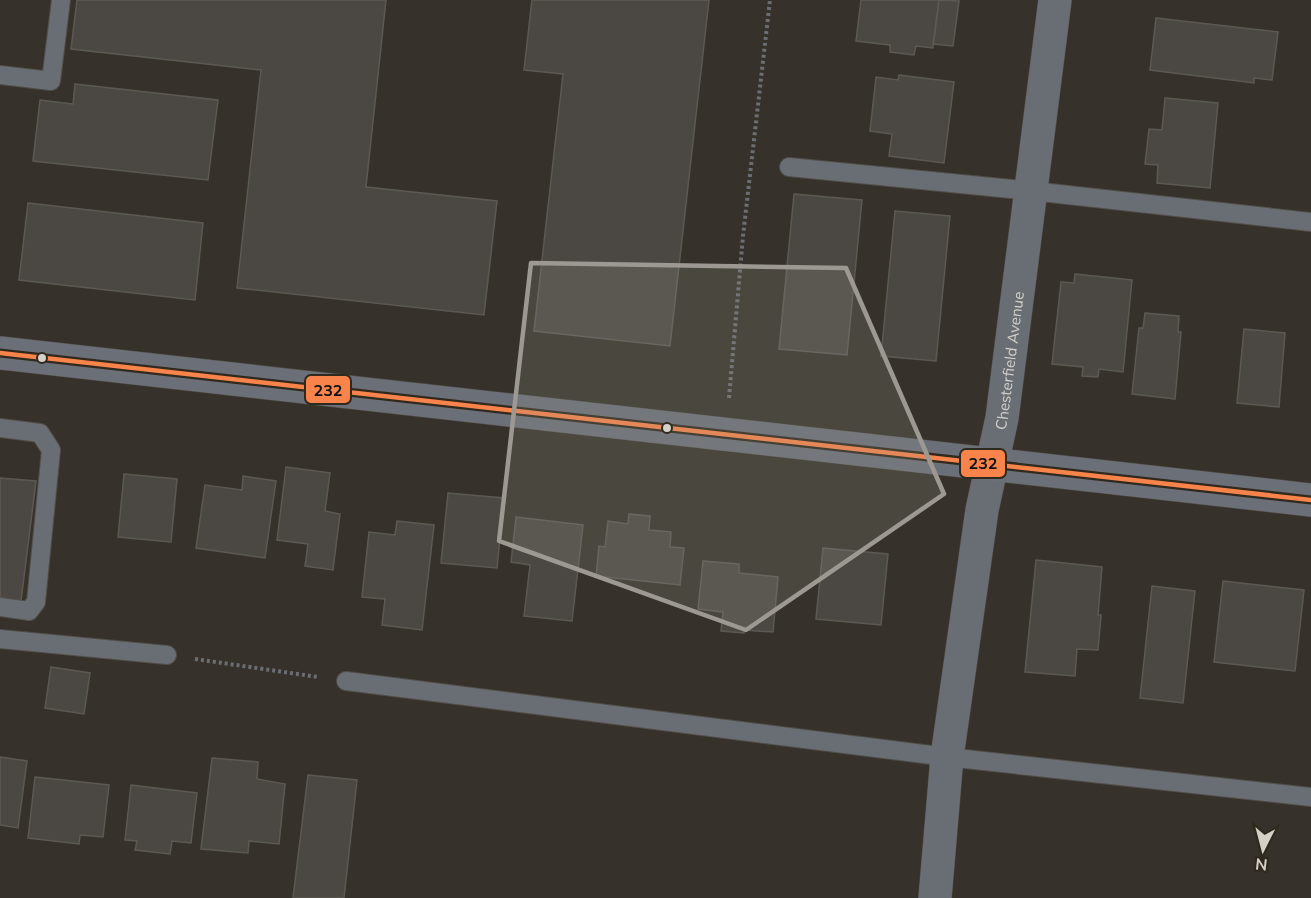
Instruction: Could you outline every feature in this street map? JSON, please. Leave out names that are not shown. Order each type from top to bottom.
[{"type":"main road","points":[[0,353],[1311,500]]},
{"type":"street","name":"Chesterfield Avenue","points":[[935,898],[947,757],[982,510],[1002,418],[1055,0]]},
{"type":"lane","points":[[0,75],[51,81],[61,0]]},
{"type":"lane","points":[[789,166],[1311,222]]},
{"type":"lane","points":[[0,428],[40,433],[51,450],[36,602],[29,611],[0,608]]},
{"type":"lane","points":[[0,639],[167,655]]},
{"type":"lane","points":[[346,681],[947,757],[1311,797]]},
{"type":"path","points":[[729,398],[743,236],[770,0]]},
{"type":"path","points":[[167,655],[346,681]]},
{"type":"highlighted area","points":[[531,263],[846,268],[944,494],[746,630],[499,541]]},
{"type":"building","points":[[77,0],[386,0],[366,187],[497,201],[484,315],[237,288],[261,70],[71,49]]},
{"type":"building","points":[[532,0],[709,0],[670,346],[534,331],[563,74],[524,70]]},
{"type":"building","points":[[861,0],[939,0],[933,48],[916,46],[914,55],[890,52],[890,45],[856,41]]},
{"type":"building","points":[[939,0],[959,1],[953,46],[933,44]]},
{"type":"building","points":[[1156,18],[1278,32],[1272,80],[1254,78],[1254,83],[1150,70]]},
{"type":"building","points":[[899,75],[954,82],[944,163],[889,156],[892,134],[870,131],[876,77],[898,80]]},
{"type":"building","points":[[75,84],[218,100],[208,180],[33,161],[40,100],[73,104]]},
{"type":"building","points":[[1165,98],[1218,103],[1210,188],[1157,183],[1158,165],[1145,164],[1149,129],[1162,130]]},
{"type":"building","points":[[794,194],[862,200],[847,355],[779,349]]},
{"type":"building","points":[[28,203],[203,223],[195,300],[19,280]]},
{"type":"building","points":[[895,211],[950,216],[936,361],[881,356]]},
{"type":"building","points":[[1075,274],[1132,280],[1123,372],[1099,369],[1098,377],[1082,376],[1083,367],[1052,364],[1061,282],[1074,283]]},
{"type":"building","points":[[1145,313],[1179,316],[1178,332],[1181,332],[1175,399],[1132,394],[1139,328],[1143,328]]},
{"type":"building","points":[[1244,329],[1285,333],[1279,407],[1237,403]]},
{"type":"building","points":[[286,467],[330,473],[325,511],[340,514],[333,570],[305,566],[308,544],[277,540]]},
{"type":"building","points":[[124,474],[177,479],[171,542],[118,537]]},
{"type":"building","points":[[243,476],[276,481],[265,558],[196,548],[205,485],[242,490]]},
{"type":"building","points":[[0,478],[36,481],[21,601],[0,598]]},
{"type":"building","points":[[448,493],[504,498],[497,568],[441,563]]},
{"type":"building","points":[[629,514],[650,516],[649,530],[671,532],[670,547],[684,548],[680,585],[596,576],[599,546],[605,547],[608,521],[628,524]]},
{"type":"building","points":[[516,517],[583,525],[572,621],[524,616],[530,565],[511,562]]},
{"type":"building","points":[[397,521],[434,525],[422,630],[382,625],[385,599],[362,597],[369,532],[395,535]]},
{"type":"building","points":[[823,548],[888,554],[881,625],[816,619]]},
{"type":"building","points":[[1036,560],[1102,567],[1098,650],[1077,649],[1075,676],[1025,672]]},
{"type":"building","points":[[703,561],[739,564],[739,573],[778,577],[773,632],[721,631],[723,612],[698,609]]},
{"type":"building","points":[[1223,581],[1304,590],[1295,671],[1214,662]]},
{"type":"building","points":[[1152,586],[1195,591],[1183,703],[1140,698]]},
{"type":"building","points":[[51,667],[90,673],[84,714],[45,708]]},
{"type":"building","points":[[0,757],[27,761],[18,828],[0,825]]},
{"type":"building","points":[[212,758],[258,762],[257,779],[285,784],[279,844],[249,841],[248,853],[201,849]]},
{"type":"building","points":[[308,775],[357,780],[344,898],[293,898]]},
{"type":"building","points":[[35,777],[109,785],[103,837],[80,835],[79,844],[28,838]]},
{"type":"building","points":[[131,785],[197,793],[191,843],[172,841],[170,854],[135,850],[137,841],[125,840]]},
{"type":"transit line","name":"232","points":[[0,353],[1311,500]]}]
